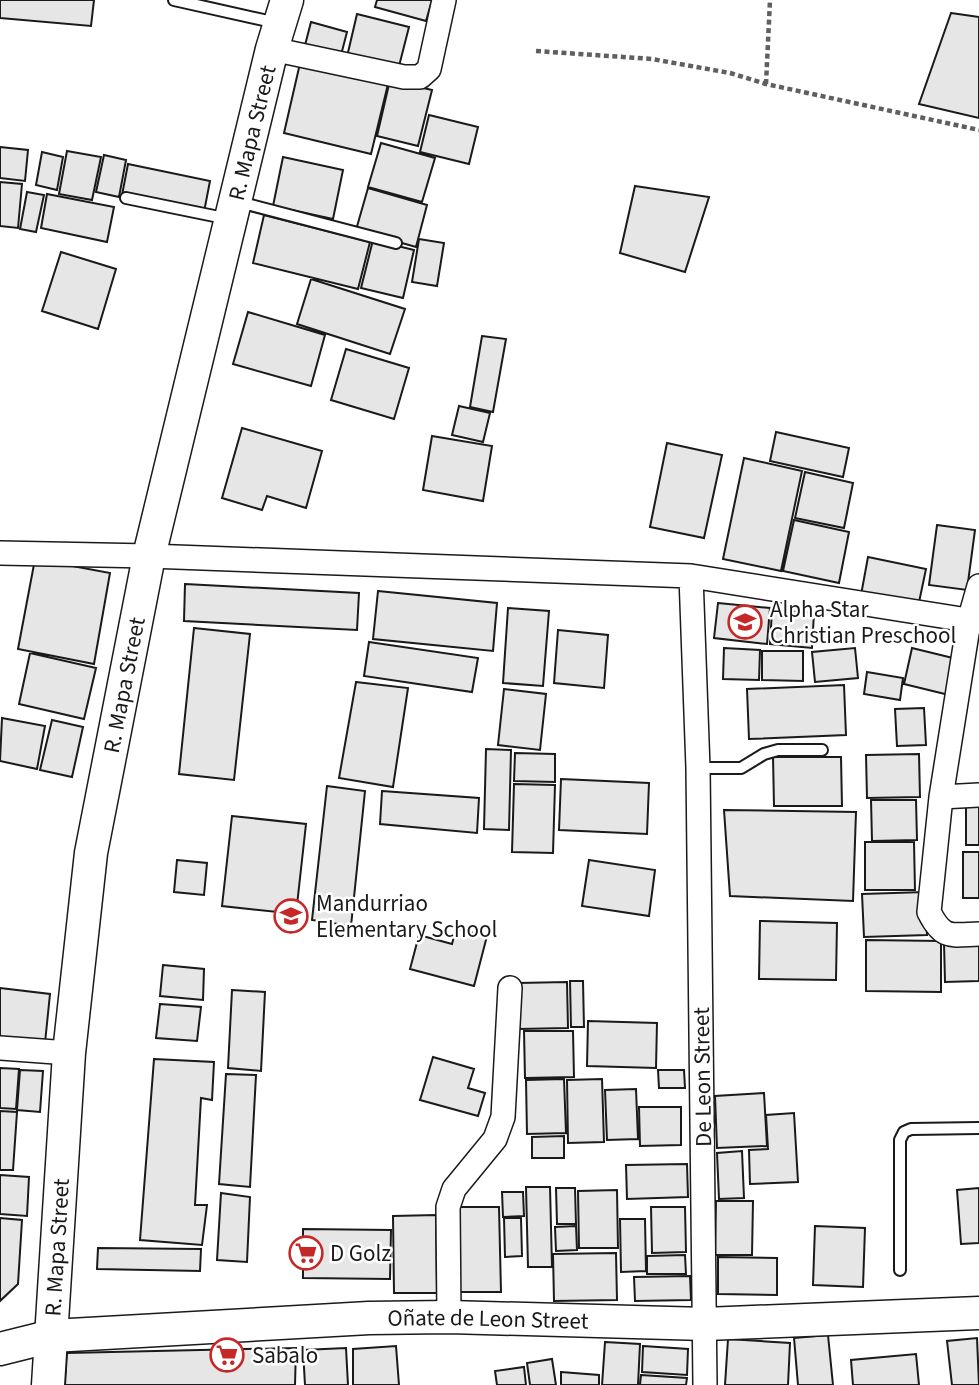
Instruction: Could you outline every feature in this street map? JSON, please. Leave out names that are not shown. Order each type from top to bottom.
[{"type":"main road","name":"R. Mapa Street","points":[[48,1385],[69,1053],[91,853],[149,556],[280,24]]},
{"type":"main road","name":"Oñate de Leon Street","points":[[0,1349],[52,1336],[369,1318],[449,1317],[705,1324],[979,1313]]},
{"type":"street","points":[[280,24],[404,77],[420,77],[429,69],[444,0]]},
{"type":"street","points":[[0,553],[691,576],[974,621]]},
{"type":"street","name":"De Leon Street","points":[[691,576],[698,768],[705,1385]]},
{"type":"street","points":[[979,586],[941,797],[929,912],[937,928],[952,935],[979,934]]},
{"type":"street","points":[[941,797],[979,795]]},
{"type":"street","points":[[449,1317],[449,1207],[454,1189],[495,1139],[503,1117],[510,988]]},
{"type":"street","points":[[0,1048],[69,1053]]},
{"type":"lane","points":[[174,0],[280,24]]},
{"type":"lane","points":[[126,198],[234,210],[396,243]]},
{"type":"lane","points":[[698,768],[741,768],[764,754],[778,750],[822,750]]},
{"type":"lane","points":[[900,1270],[900,1140],[904,1132],[911,1129],[979,1128]]},
{"type":"path","points":[[766,84],[770,0]]},
{"type":"path","points":[[536,51],[652,58],[730,73],[766,84],[979,131]]},
{"type":"building","points":[[0,0],[94,0],[91,26],[0,18]]},
{"type":"building","points":[[377,0],[432,0],[426,21],[375,7]]},
{"type":"building","points":[[951,13],[979,17],[979,118],[919,104]]},
{"type":"building","points":[[357,14],[409,27],[397,74],[346,61]]},
{"type":"building","points":[[311,22],[347,32],[340,59],[304,49]]},
{"type":"building","points":[[301,59],[389,80],[371,154],[284,133]]},
{"type":"building","points":[[390,80],[432,90],[418,146],[377,136]]},
{"type":"building","points":[[429,115],[478,127],[469,164],[420,152]]},
{"type":"building","points":[[381,143],[435,158],[422,202],[368,187]]},
{"type":"building","points":[[0,147],[28,150],[25,181],[0,178]]},
{"type":"building","points":[[67,151],[101,157],[92,200],[59,194]]},
{"type":"building","points":[[42,152],[63,157],[57,190],[36,185]]},
{"type":"building","points":[[104,155],[126,160],[119,197],[96,192]]},
{"type":"building","points":[[283,157],[343,170],[333,219],[273,206]]},
{"type":"building","points":[[128,164],[210,181],[204,212],[122,195]]},
{"type":"building","points":[[0,182],[22,184],[18,228],[0,226]]},
{"type":"building","points":[[635,186],[709,197],[685,272],[620,253]]},
{"type":"building","points":[[368,188],[427,205],[416,247],[356,230]]},
{"type":"building","points":[[27,192],[44,195],[36,232],[20,229]]},
{"type":"building","points":[[47,194],[114,207],[107,242],[41,228]]},
{"type":"building","points":[[264,215],[370,242],[358,289],[253,263]]},
{"type":"building","points":[[419,239],[444,243],[437,286],[412,282]]},
{"type":"building","points":[[373,240],[414,250],[403,298],[361,288]]},
{"type":"building","points":[[61,252],[116,269],[98,329],[42,311]]},
{"type":"building","points":[[311,279],[405,309],[390,354],[297,324]]},
{"type":"building","points":[[248,312],[325,335],[311,386],[233,364]]},
{"type":"building","points":[[482,336],[506,339],[493,412],[470,407]]},
{"type":"building","points":[[346,349],[409,368],[394,419],[331,400]]},
{"type":"building","points":[[459,406],[490,413],[483,442],[452,435]]},
{"type":"building","points":[[242,428],[322,451],[306,508],[267,496],[262,510],[222,498]]},
{"type":"building","points":[[776,432],[849,448],[843,477],[770,461]]},
{"type":"building","points":[[432,436],[492,446],[483,501],[423,490]]},
{"type":"building","points":[[667,443],[722,455],[704,538],[650,527]]},
{"type":"building","points":[[744,458],[802,471],[781,571],[723,559]]},
{"type":"building","points":[[805,472],[853,483],[844,528],[795,518]]},
{"type":"building","points":[[794,520],[849,532],[839,583],[783,571]]},
{"type":"building","points":[[937,525],[975,530],[967,590],[929,585]]},
{"type":"building","points":[[868,557],[926,569],[918,607],[861,595]]},
{"type":"building","points":[[35,559],[110,573],[94,664],[18,649]]},
{"type":"building","points":[[185,584],[359,593],[357,630],[184,621]]},
{"type":"building","points":[[378,591],[497,603],[493,651],[373,639]]},
{"type":"building","points":[[718,603],[770,608],[767,644],[714,638]]},
{"type":"building","points":[[508,608],[549,611],[543,686],[503,683]]},
{"type":"building","points":[[772,610],[814,613],[812,648],[770,644]]},
{"type":"building","points":[[194,628],[250,634],[234,780],[179,774]]},
{"type":"building","points":[[558,630],[608,635],[604,688],[554,683]]},
{"type":"building","points":[[369,642],[478,658],[472,692],[364,676]]},
{"type":"building","points":[[724,648],[760,650],[759,680],[723,679]]},
{"type":"building","points":[[855,648],[858,678],[815,682],[812,652]]},
{"type":"building","points":[[912,648],[957,659],[949,695],[904,684]]},
{"type":"building","points":[[762,651],[803,651],[803,681],[762,680]]},
{"type":"building","points":[[30,653],[96,668],[84,719],[19,704]]},
{"type":"building","points":[[867,672],[903,678],[900,700],[864,694]]},
{"type":"building","points":[[356,682],[408,688],[393,787],[339,778]]},
{"type":"building","points":[[844,685],[846,735],[749,739],[747,689]]},
{"type":"building","points":[[504,689],[546,694],[540,750],[498,745]]},
{"type":"building","points":[[924,708],[926,745],[897,746],[895,709]]},
{"type":"building","points":[[2,718],[45,726],[37,769],[0,761]]},
{"type":"building","points":[[52,720],[83,727],[72,777],[40,770]]},
{"type":"building","points":[[486,749],[511,750],[509,830],[484,829]]},
{"type":"building","points":[[515,753],[555,754],[555,782],[514,781]]},
{"type":"building","points":[[919,754],[920,797],[867,798],[866,755]]},
{"type":"building","points":[[773,757],[841,757],[842,806],[774,806]]},
{"type":"building","points":[[561,779],[649,783],[647,834],[559,830]]},
{"type":"building","points":[[514,784],[555,785],[553,853],[512,852]]},
{"type":"building","points":[[327,786],[365,791],[351,926],[312,920]]},
{"type":"building","points":[[382,791],[479,798],[477,833],[380,824]]},
{"type":"building","points":[[871,800],[916,800],[917,840],[872,841]]},
{"type":"building","points":[[966,806],[979,806],[979,845],[966,845]]},
{"type":"building","points":[[724,810],[856,812],[853,901],[730,896]]},
{"type":"building","points":[[232,816],[306,824],[296,914],[222,906]]},
{"type":"building","points":[[865,842],[914,842],[915,890],[865,890]]},
{"type":"building","points":[[963,852],[979,852],[979,898],[963,898]]},
{"type":"building","points":[[177,860],[207,863],[204,895],[174,892]]},
{"type":"building","points":[[589,860],[655,870],[649,916],[582,906]]},
{"type":"building","points":[[925,892],[927,935],[864,937],[862,894]]},
{"type":"building","points":[[760,921],[837,923],[836,980],[759,979]]},
{"type":"building","points":[[456,929],[487,936],[474,986],[410,969],[419,935],[452,944]]},
{"type":"building","points":[[866,940],[941,941],[941,992],[866,991]]},
{"type":"building","points":[[979,942],[979,981],[945,982],[944,943]]},
{"type":"building","points":[[163,965],[204,969],[203,1000],[160,996]]},
{"type":"building","points":[[570,981],[583,981],[584,1027],[571,1027]]},
{"type":"building","points":[[567,982],[568,1028],[519,1029],[518,983]]},
{"type":"building","points":[[0,988],[50,994],[45,1043],[0,1038]]},
{"type":"building","points":[[232,990],[265,992],[261,1071],[228,1068]]},
{"type":"building","points":[[160,1004],[201,1007],[197,1041],[156,1038]]},
{"type":"building","points":[[588,1021],[657,1023],[656,1068],[587,1066]]},
{"type":"building","points":[[524,1031],[573,1031],[574,1077],[525,1078]]},
{"type":"building","points":[[433,1057],[474,1069],[468,1088],[485,1093],[478,1116],[420,1100]]},
{"type":"building","points":[[154,1059],[214,1062],[212,1100],[201,1098],[195,1205],[207,1205],[202,1245],[140,1240]]},
{"type":"building","points":[[0,1068],[19,1069],[16,1109],[0,1108]]},
{"type":"building","points":[[20,1070],[43,1071],[40,1112],[17,1110]]},
{"type":"building","points":[[658,1070],[684,1070],[685,1088],[659,1088]]},
{"type":"building","points":[[226,1074],[256,1075],[250,1187],[219,1184]]},
{"type":"building","points":[[564,1079],[566,1133],[527,1134],[526,1080]]},
{"type":"building","points":[[602,1079],[604,1142],[568,1143],[567,1080]]},
{"type":"building","points":[[636,1089],[638,1139],[607,1140],[605,1090]]},
{"type":"building","points":[[764,1093],[767,1146],[717,1148],[715,1096]]},
{"type":"building","points":[[639,1107],[681,1107],[681,1145],[640,1146]]},
{"type":"building","points":[[0,1111],[17,1112],[13,1170],[0,1170]]},
{"type":"building","points":[[794,1113],[798,1182],[750,1184],[749,1150],[768,1149],[766,1115]]},
{"type":"building","points":[[564,1136],[564,1158],[532,1158],[532,1137]]},
{"type":"building","points":[[742,1151],[744,1198],[719,1199],[717,1153]]},
{"type":"building","points":[[687,1164],[688,1197],[627,1199],[626,1165]]},
{"type":"building","points":[[0,1175],[29,1177],[27,1216],[0,1214]]},
{"type":"building","points":[[526,1187],[550,1187],[552,1267],[528,1267]]},
{"type":"building","points":[[556,1188],[575,1188],[576,1224],[557,1224]]},
{"type":"building","points":[[979,1188],[979,1243],[961,1244],[957,1190]]},
{"type":"building","points":[[617,1190],[618,1248],[579,1248],[578,1191]]},
{"type":"building","points":[[502,1192],[523,1192],[524,1216],[503,1217]]},
{"type":"building","points":[[221,1193],[250,1197],[247,1262],[217,1260]]},
{"type":"building","points":[[716,1201],[753,1201],[752,1255],[715,1255]]},
{"type":"building","points":[[457,1207],[499,1207],[501,1292],[459,1292]]},
{"type":"building","points":[[651,1207],[685,1207],[686,1252],[652,1253]]},
{"type":"building","points":[[436,1215],[437,1293],[394,1293],[393,1216]]},
{"type":"building","points":[[0,1218],[22,1220],[18,1284],[0,1301]]},
{"type":"building","points":[[504,1218],[521,1218],[522,1256],[505,1257]]},
{"type":"building","points":[[620,1219],[645,1219],[646,1271],[621,1272]]},
{"type":"building","points":[[576,1226],[577,1250],[556,1251],[555,1227]]},
{"type":"building","points":[[815,1226],[865,1228],[863,1287],[813,1285]]},
{"type":"building","points":[[303,1229],[391,1230],[390,1279],[303,1278]]},
{"type":"building","points":[[98,1248],[201,1249],[200,1271],[97,1269]]},
{"type":"building","points":[[616,1253],[617,1300],[554,1301],[553,1254]]},
{"type":"building","points":[[685,1255],[686,1274],[647,1274],[647,1256]]},
{"type":"building","points":[[718,1257],[777,1258],[777,1295],[718,1294]]},
{"type":"building","points":[[690,1276],[691,1300],[635,1301],[634,1277]]},
{"type":"building","points":[[828,1335],[833,1385],[798,1385],[794,1338]]},
{"type":"building","points":[[977,1338],[979,1385],[952,1385],[947,1341]]},
{"type":"building","points":[[728,1339],[790,1343],[788,1385],[725,1385]]},
{"type":"building","points":[[605,1342],[640,1344],[638,1385],[602,1385]]},
{"type":"building","points":[[396,1346],[399,1385],[353,1385],[353,1349]]},
{"type":"building","points":[[643,1346],[688,1349],[687,1375],[642,1372]]},
{"type":"building","points":[[296,1348],[295,1385],[65,1385],[67,1353]]},
{"type":"building","points":[[346,1348],[348,1385],[305,1385],[303,1350]]},
{"type":"building","points":[[916,1354],[919,1385],[853,1385],[851,1360]]},
{"type":"building","points":[[552,1359],[556,1385],[530,1385],[527,1363]]},
{"type":"building","points":[[524,1367],[526,1385],[497,1385],[495,1371]]},
{"type":"building","points":[[561,1372],[599,1375],[599,1385],[561,1385]]},
{"type":"building","points":[[641,1375],[687,1378],[686,1385],[640,1385]]},
{"type":"place","name":"Alpha Star Christian Preschool","points":[[745,622]]},
{"type":"place","name":"Mandurriao Elementary School","points":[[291,916]]},
{"type":"place","name":"D Golz","points":[[306,1253]]},
{"type":"place","name":"Sabalo","points":[[227,1355]]}]
